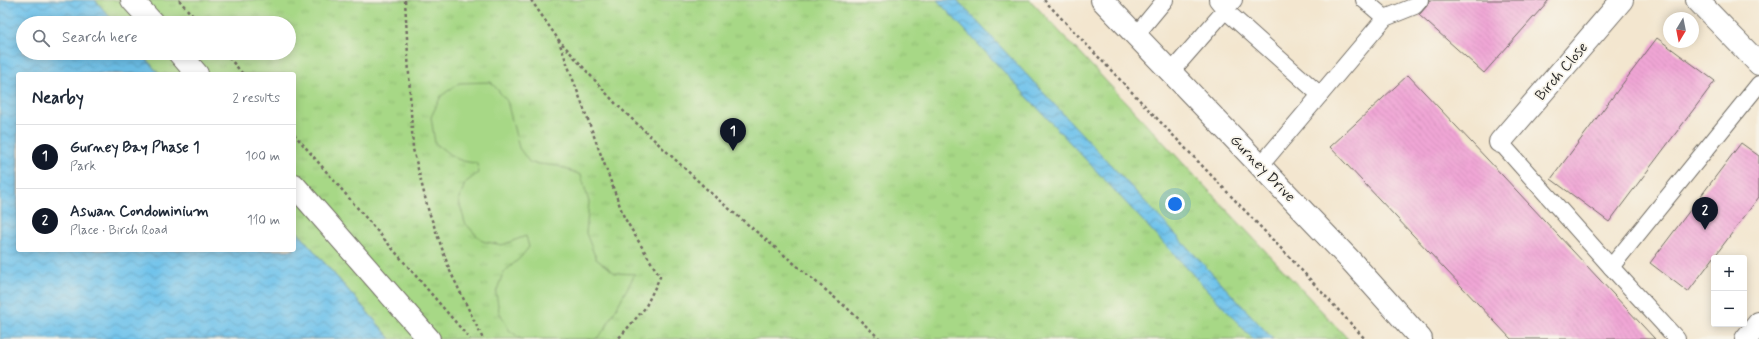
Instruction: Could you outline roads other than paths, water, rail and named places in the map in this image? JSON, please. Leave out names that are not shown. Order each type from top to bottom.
[{"type":"street","points":[[132,0],[146,16]]},
{"type":"street","name":"Gurney Drive","points":[[1102,0],[1352,262],[1421,339]]},
{"type":"street","name":"Birch Close","points":[[1500,142],[1622,0]]},
{"type":"street","points":[[1697,0],[1759,64]]},
{"type":"street","points":[[185,60],[195,72]]},
{"type":"street","points":[[296,187],[429,339]]},
{"type":"street","points":[[1746,339],[1759,323]]},
{"type":"lane","points":[[1136,35],[1165,0]]},
{"type":"lane","points":[[1364,0],[1385,18]]},
{"type":"lane","points":[[1260,166],[1385,18],[1415,6],[1420,0]]},
{"type":"lane","points":[[1171,72],[1225,3],[1320,95]]},
{"type":"lane","points":[[1611,268],[1759,84]]},
{"type":"lane","points":[[1500,142],[1611,268],[1677,339]]},
{"type":"water","points":[[0,0],[95,0],[109,16],[16,16],[16,60],[147,60],[157,72],[16,72],[16,252],[296,252],[296,230],[391,339],[0,339]]},
{"type":"water","points":[[937,0],[957,0],[1273,339],[1253,339]]},
{"type":"place","name":"Gurney Bay Phase 1","points":[[733,151]]},
{"type":"place","name":"Aswan Condominium","points":[[1705,230]]}]
